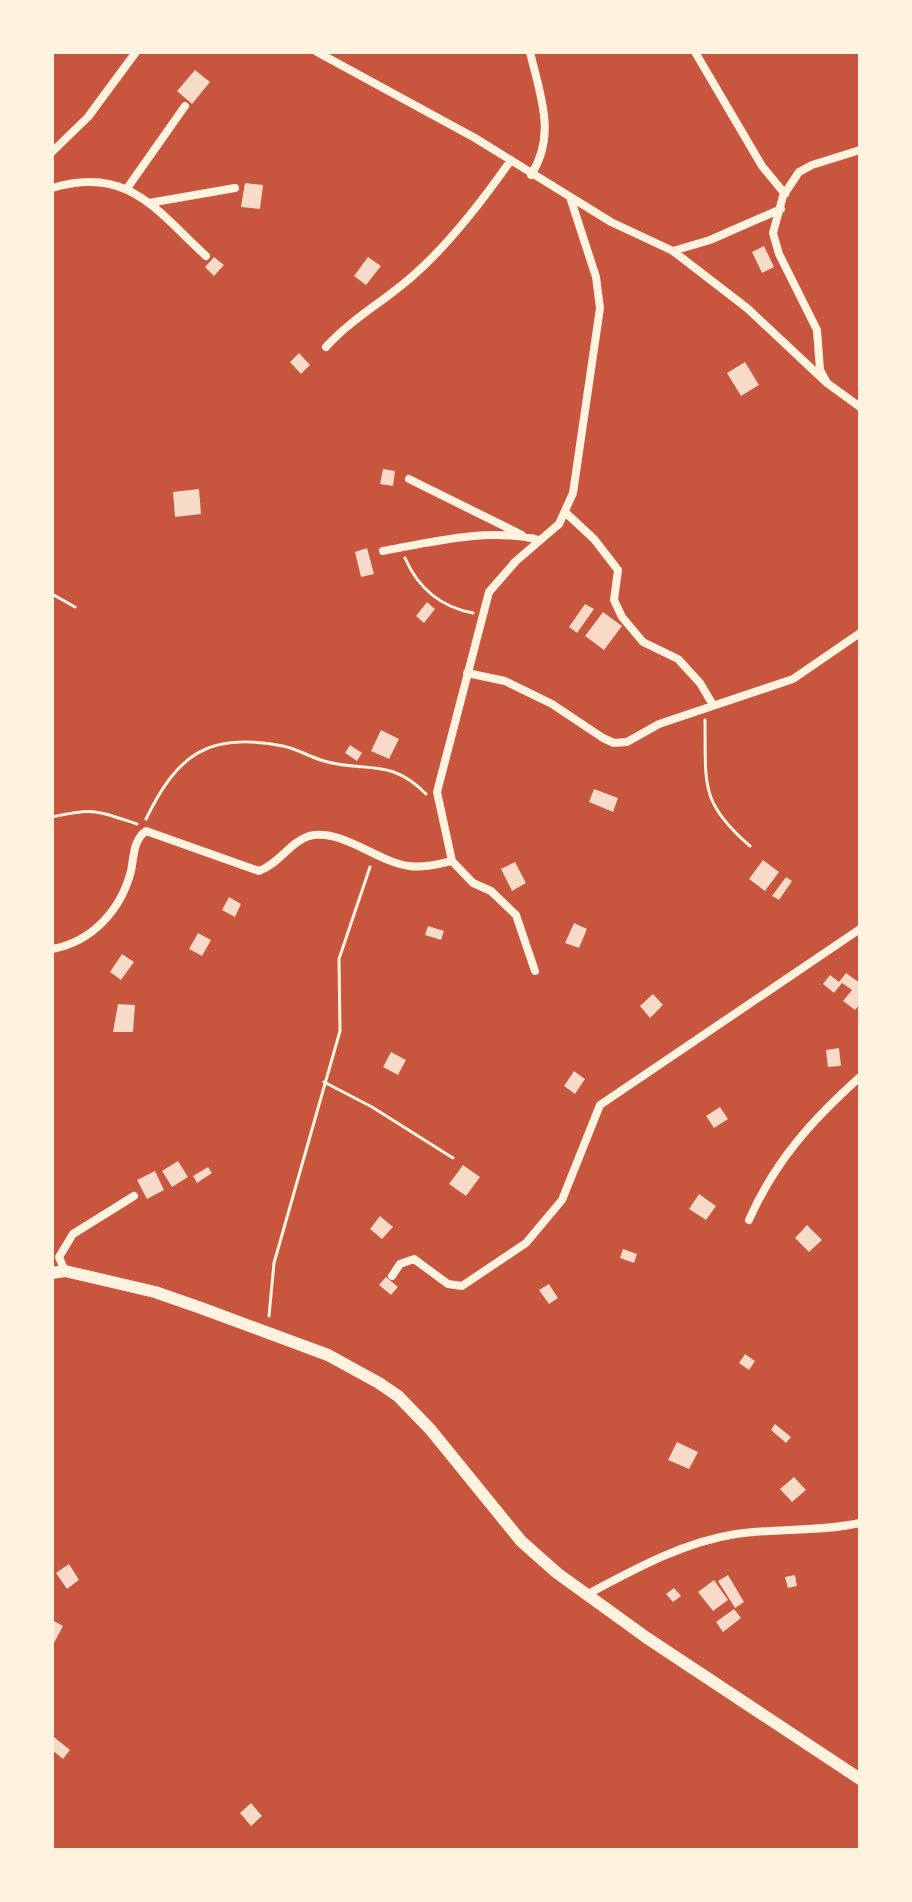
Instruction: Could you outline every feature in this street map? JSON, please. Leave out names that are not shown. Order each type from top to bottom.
[{"type":"street","points":[[52,152],[106,96],[136,52]]},
{"type":"street","points":[[317,52],[511,160],[531,175],[633,234],[673,251],[747,308],[827,383],[860,407]]},
{"type":"street","points":[[530,52],[546,126],[542,159],[531,175]]},
{"type":"street","points":[[695,52],[762,166],[785,194]]},
{"type":"street","points":[[128,187],[185,106]]},
{"type":"street","points":[[827,383],[818,363],[817,330],[779,254],[773,233],[785,194],[799,172],[860,150]]},
{"type":"street","points":[[326,347],[346,325],[414,276],[511,160]]},
{"type":"street","points":[[52,188],[98,182],[128,187],[206,256]]},
{"type":"street","points":[[149,203],[235,188]]},
{"type":"street","points":[[535,971],[516,915],[491,891],[473,883],[452,861],[438,806],[439,779],[481,615],[499,578],[566,513],[576,474],[600,308],[596,277],[570,197]]},
{"type":"street","points":[[673,251],[710,240],[781,209]]},
{"type":"street","points":[[409,479],[539,540]]},
{"type":"street","points":[[566,513],[594,539],[618,570],[614,600],[627,624],[643,642],[678,659],[700,683],[709,706]]},
{"type":"street","points":[[383,551],[437,541],[523,535]]},
{"type":"street","points":[[467,673],[505,681],[614,743],[627,742],[659,724],[793,679],[858,634],[860,646]]},
{"type":"street","points":[[52,949],[68,947],[90,935],[103,923],[124,890],[138,839],[146,831],[259,871],[270,867],[307,837],[340,840],[407,866],[452,861]]},
{"type":"street","points":[[392,1276],[400,1264],[414,1259],[448,1284],[462,1286],[509,1257],[562,1200],[600,1105],[832,945],[860,929]]},
{"type":"street","points":[[749,1220],[764,1187],[784,1156],[818,1115],[860,1077]]},
{"type":"street","points":[[134,1196],[69,1239],[59,1257],[59,1272],[155,1292],[267,1332],[328,1355],[398,1396],[430,1429],[521,1541],[585,1595],[860,1779]]},
{"type":"street","points":[[585,1595],[667,1554],[709,1540],[735,1534],[860,1523]]},
{"type":"path","points":[[403,547],[410,568],[426,589],[453,610],[481,615]]},
{"type":"path","points":[[52,594],[75,607]]},
{"type":"path","points":[[709,706],[705,764],[712,805],[722,821],[750,846]]},
{"type":"path","points":[[52,817],[73,810],[92,810],[144,826],[171,773],[182,762],[209,746],[252,744],[285,747],[324,761],[369,765],[414,781],[438,806]]},
{"type":"path","points":[[267,1332],[274,1263],[340,1031],[339,959],[376,855]]},
{"type":"path","points":[[324,1082],[372,1107],[453,1158]]},
{"type":"building","points":[[195,70],[210,82],[192,104],[177,91]]},
{"type":"building","points":[[245,183],[263,185],[260,209],[241,207]]},
{"type":"building","points":[[764,246],[774,267],[762,273],[752,252]]},
{"type":"building","points":[[214,257],[224,265],[214,276],[205,267]]},
{"type":"building","points":[[368,257],[381,266],[366,285],[354,276]]},
{"type":"building","points":[[299,353],[310,365],[301,374],[290,362]]},
{"type":"building","points":[[745,362],[759,385],[741,396],[727,373]]},
{"type":"building","points":[[383,469],[395,471],[393,486],[380,484]]},
{"type":"building","points":[[199,489],[201,514],[175,517],[173,492]]},
{"type":"building","points":[[367,548],[374,574],[361,577],[355,552]]},
{"type":"building","points":[[427,602],[435,609],[424,623],[416,616]]},
{"type":"building","points":[[585,604],[594,609],[577,633],[569,627]]},
{"type":"building","points":[[603,612],[622,626],[604,650],[585,636]]},
{"type":"building","points":[[381,730],[399,739],[389,759],[371,751]]},
{"type":"building","points":[[350,745],[362,753],[357,761],[345,753]]},
{"type":"building","points":[[594,789],[618,798],[613,812],[589,802]]},
{"type":"building","points":[[763,860],[779,872],[765,891],[749,879]]},
{"type":"building","points":[[515,862],[526,883],[512,891],[501,869]]},
{"type":"building","points":[[786,877],[792,881],[779,900],[772,896]]},
{"type":"building","points":[[229,897],[241,904],[235,917],[222,910]]},
{"type":"building","points":[[574,923],[587,929],[579,948],[565,943]]},
{"type":"building","points":[[428,926],[444,931],[441,940],[425,935]]},
{"type":"building","points":[[198,933],[211,940],[202,956],[189,949]]},
{"type":"building","points":[[122,954],[134,962],[121,980],[110,972]]},
{"type":"building","points":[[846,973],[860,983],[860,1004],[855,1010],[843,1001],[852,990],[842,983],[834,993],[823,984],[830,975],[839,982]]},
{"type":"building","points":[[653,994],[663,1005],[650,1018],[640,1006]]},
{"type":"building","points":[[118,1004],[135,1005],[133,1032],[113,1032]]},
{"type":"building","points":[[839,1048],[841,1066],[828,1067],[826,1050]]},
{"type":"building","points":[[391,1052],[406,1060],[398,1075],[383,1067]]},
{"type":"building","points":[[574,1071],[585,1079],[575,1094],[564,1086]]},
{"type":"building","points":[[720,1107],[728,1119],[714,1128],[706,1116]]},
{"type":"building","points":[[178,1161],[188,1177],[172,1187],[162,1171]]},
{"type":"building","points":[[463,1165],[480,1177],[466,1196],[449,1184]]},
{"type":"building","points":[[208,1167],[212,1173],[197,1183],[193,1176]]},
{"type":"building","points":[[155,1171],[164,1190],[147,1199],[137,1180]]},
{"type":"building","points":[[699,1194],[716,1206],[706,1220],[689,1209]]},
{"type":"building","points":[[380,1216],[393,1227],[382,1239],[370,1229]]},
{"type":"building","points":[[807,1225],[822,1240],[809,1252],[795,1238]]},
{"type":"building","points":[[623,1249],[637,1254],[634,1263],[620,1258]]},
{"type":"building","points":[[386,1277],[398,1287],[391,1295],[379,1285]]},
{"type":"building","points":[[549,1284],[558,1298],[549,1304],[539,1290]]},
{"type":"building","points":[[745,1354],[755,1361],[749,1370],[739,1363]]},
{"type":"building","points":[[775,1424],[791,1437],[786,1443],[771,1430]]},
{"type":"building","points":[[677,1442],[698,1452],[689,1469],[668,1460]]},
{"type":"building","points":[[794,1477],[806,1490],[792,1502],[780,1489]]},
{"type":"building","points":[[69,1564],[79,1580],[67,1589],[56,1573]]},
{"type":"building","points":[[728,1575],[744,1602],[735,1608],[718,1581]]},
{"type":"building","points":[[795,1575],[797,1586],[788,1588],[785,1577]]},
{"type":"building","points":[[714,1580],[728,1600],[713,1611],[698,1592]]},
{"type":"building","points":[[674,1588],[681,1596],[673,1602],[666,1594]]},
{"type":"building","points":[[734,1609],[741,1618],[723,1632],[716,1622]]},
{"type":"building","points":[[52,1620],[63,1626],[54,1643],[52,1641]]},
{"type":"building","points":[[54,1737],[70,1750],[63,1759],[52,1750]]},
{"type":"building","points":[[251,1803],[262,1816],[251,1826],[240,1813]]}]
